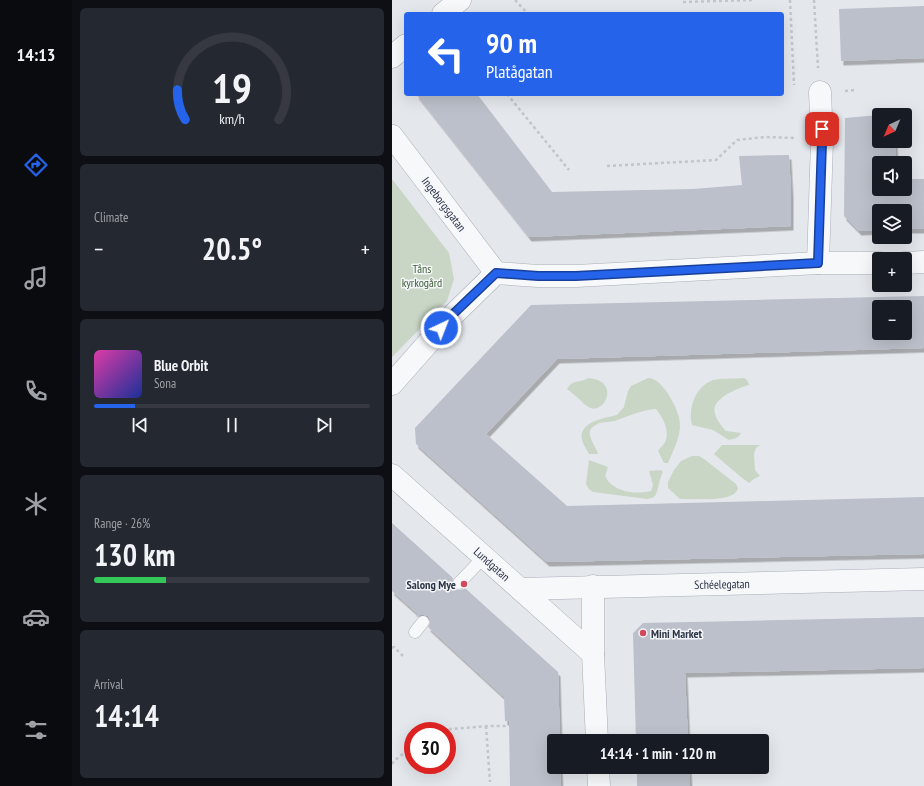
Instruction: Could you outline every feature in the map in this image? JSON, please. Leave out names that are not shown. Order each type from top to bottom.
[{"type":"street","points":[[445,12],[460,0]]},
{"type":"street","points":[[392,57],[404,47]]},
{"type":"street","points":[[818,263],[822,141],[820,92]]},
{"type":"street","name":"Ingeborgsgatan","points":[[392,136],[496,273]]},
{"type":"street","points":[[912,263],[924,262]]},
{"type":"street","points":[[392,384],[451,316],[496,273],[538,276],[576,276],[818,263],[872,263]]},
{"type":"street","name":"Lundgatan","points":[[392,475],[593,654]]},
{"type":"street","name":"Schéelegatan","points":[[520,588],[924,579]]},
{"type":"street","points":[[593,586],[593,654],[597,734]]},
{"type":"street","points":[[598,774],[599,786]]},
{"type":"lane","points":[[459,583],[484,557]]},
{"type":"lane","points":[[415,632],[423,622]]},
{"type":"path","points":[[515,0],[526,12]]},
{"type":"path","points":[[683,2],[755,0]]},
{"type":"path","points":[[790,0],[794,93],[820,92],[814,0]]},
{"type":"path","points":[[509,96],[569,170]]},
{"type":"path","points":[[608,166],[716,160],[737,140],[765,137],[801,138],[822,141]]},
{"type":"path","points":[[392,648],[394,647],[404,656]]},
{"type":"path","points":[[486,726],[490,782]]},
{"type":"path","points":[[456,729],[506,726]]},
{"type":"path","points":[[392,764],[404,753]]},
{"type":"green space","name":"Tåns kyrkogård","points":[[392,179],[449,253],[454,279],[447,301],[392,357]]},
{"type":"green space","points":[[588,378],[598,380],[604,384],[607,390],[605,401],[601,406],[596,408],[588,407],[567,389],[572,383]]},
{"type":"green space","points":[[648,378],[655,380],[663,387],[674,404],[679,416],[680,427],[676,445],[668,463],[664,463],[658,451],[664,444],[667,432],[663,420],[656,409],[640,412],[615,421],[599,423],[594,426],[590,433],[591,439],[598,454],[589,454],[582,440],[584,428],[600,419],[617,415],[624,407],[628,391],[631,386]]},
{"type":"green space","points":[[744,378],[747,380],[749,385],[725,395],[717,402],[714,409],[718,420],[724,429],[726,431],[741,433],[739,436],[729,440],[713,430],[692,425],[691,412],[694,399],[697,393],[707,383],[720,379]]},
{"type":"green space","points":[[722,445],[760,445],[756,448],[754,454],[755,470],[760,476],[749,483],[741,477],[714,454]]},
{"type":"green space","points":[[692,456],[699,456],[704,459],[736,484],[738,488],[736,492],[727,497],[721,498],[680,499],[668,488],[668,482],[674,470],[681,461]]},
{"type":"green space","points":[[589,460],[608,467],[605,476],[609,482],[615,487],[630,492],[651,491],[653,485],[649,471],[661,470],[663,472],[655,495],[647,499],[593,492],[586,484]]},
{"type":"building","points":[[924,6],[924,58],[841,61],[839,9]]},
{"type":"building","points":[[418,96],[479,96],[552,192],[693,189],[742,185],[739,156],[789,155],[791,226],[529,237]]},
{"type":"building","points":[[872,116],[872,148],[895,148],[896,156],[872,156],[872,196],[912,196],[912,179],[924,179],[924,229],[912,229],[912,204],[872,204],[872,230],[859,231],[844,216],[845,118]]},
{"type":"building","points":[[924,296],[924,348],[557,359],[486,434],[567,506],[924,497],[924,554],[547,562],[416,444],[415,428],[531,305]]},
{"type":"building","points":[[392,523],[453,578],[452,585],[454,589],[461,590],[465,588],[558,672],[560,734],[547,734],[547,774],[560,774],[561,786],[510,786],[509,721],[505,721],[504,697],[428,627],[430,619],[428,616],[420,615],[417,617],[416,616],[418,614],[392,591]]},
{"type":"building","points":[[924,617],[924,668],[685,673],[688,734],[636,734],[633,633],[643,623]]},
{"type":"building","points":[[637,774],[689,774],[690,786],[637,786]]},
{"type":"place","name":"Salong Mye","points":[[464,584]]},
{"type":"place","name":"Mini Market","points":[[643,633]]},
{"type":"route","points":[[441,328],[451,316],[496,273],[538,276],[576,276],[818,263],[822,129]]}]
